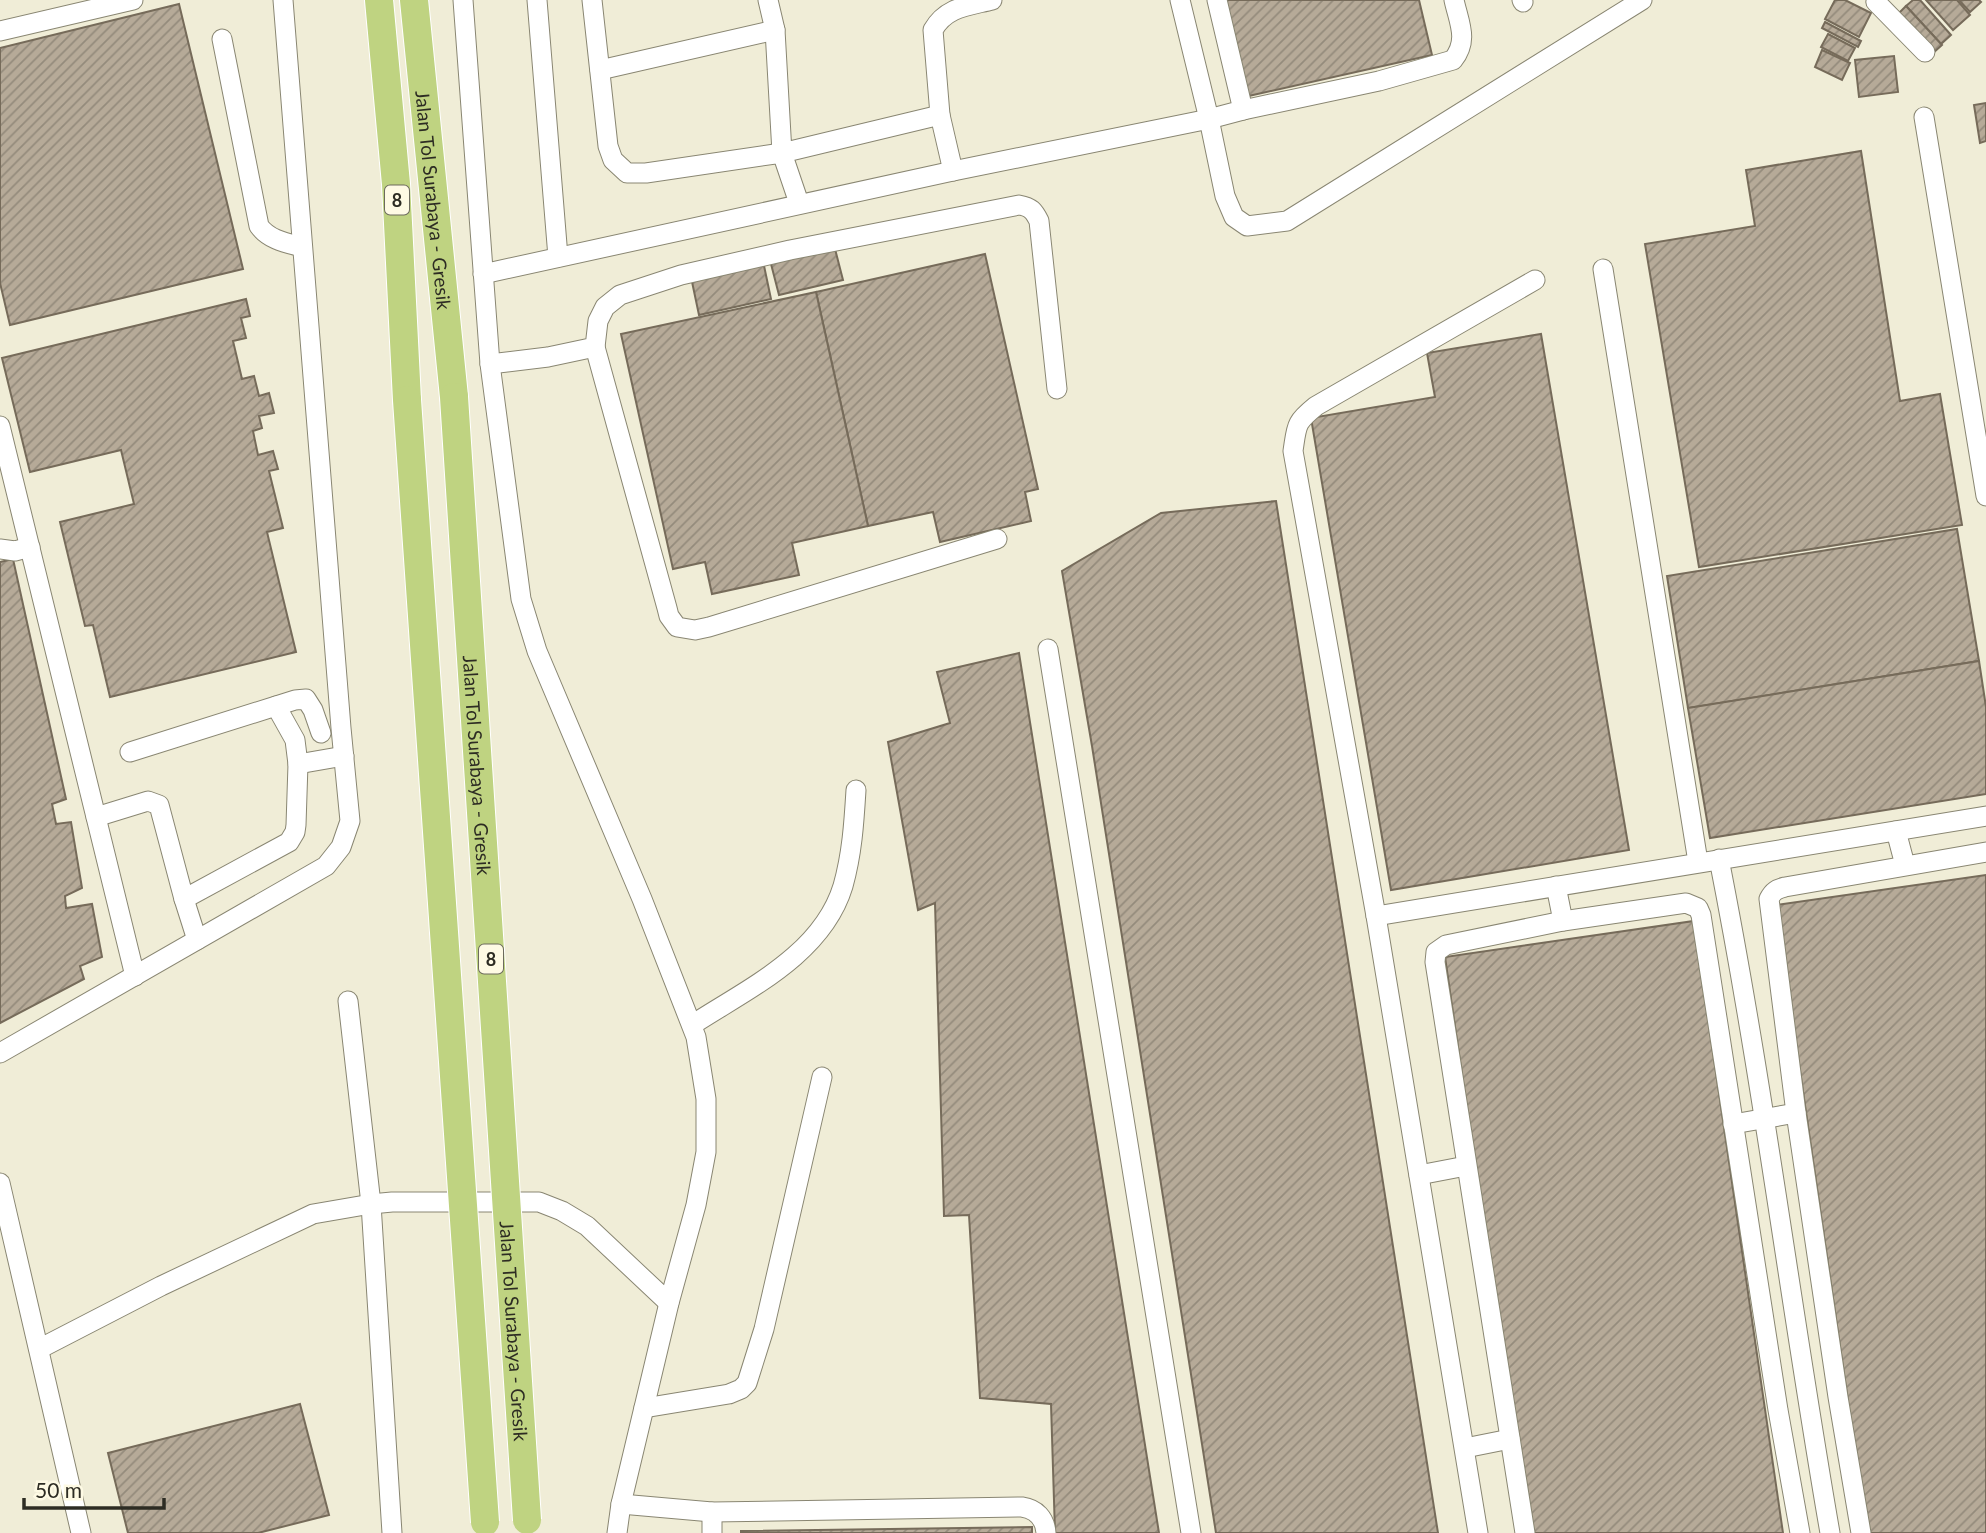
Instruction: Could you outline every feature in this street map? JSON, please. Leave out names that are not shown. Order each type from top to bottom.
[{"type":"highway","name":"Jalan Tol Surabaya - Gresik","points":[[379,0],[396,184],[407,400],[486,1528]]},
{"type":"highway","name":"Jalan Tol Surabaya - Gresik","points":[[414,0],[454,397],[528,1527]]},
{"type":"street","points":[[1,28],[76,6],[133,0]]},
{"type":"street","points":[[0,1053],[326,866],[341,847],[350,821],[283,0]]},
{"type":"street","points":[[463,0],[490,363],[521,599],[537,651],[692,1025],[703,1068],[706,1152],[696,1205],[669,1303],[621,1504],[617,1533]]},
{"type":"street","points":[[537,0],[558,257]]},
{"type":"street","points":[[592,0],[608,146],[613,160],[627,173],[646,173],[782,153],[940,115]]},
{"type":"street","points":[[768,0],[775,30],[782,153],[799,203]]},
{"type":"street","points":[[953,171],[940,115],[933,30],[944,15],[952,10],[992,0]]},
{"type":"street","points":[[1180,0],[1225,197],[1234,217],[1247,226],[1287,221],[1642,0]]},
{"type":"street","points":[[1217,0],[1243,110]]},
{"type":"street","points":[[482,274],[799,203],[1209,119],[1379,81],[1453,60],[1460,51],[1462,39],[1454,0]]},
{"type":"street","points":[[1875,1],[1925,52]]},
{"type":"street","points":[[600,70],[775,30]]},
{"type":"street","points":[[222,39],[259,226],[264,234],[302,247]]},
{"type":"street","points":[[1924,117],[1979,408],[1986,496]]},
{"type":"street","points":[[997,539],[709,627],[695,630],[677,627],[669,616],[595,347],[598,321],[605,307],[620,295],[681,275],[790,250],[1019,205],[1028,206],[1039,221],[1057,389]]},
{"type":"street","points":[[1603,269],[1698,862]]},
{"type":"street","points":[[1478,1533],[1376,916],[1293,451],[1301,418],[1316,406],[1535,279]]},
{"type":"street","points":[[490,363],[548,357],[595,347]]},
{"type":"street","points":[[0,426],[135,976]]},
{"type":"street","points":[[0,549],[15,551],[30,547]]},
{"type":"street","points":[[1048,649],[1191,1533]]},
{"type":"street","points":[[130,752],[306,699],[321,733]]},
{"type":"street","points":[[184,899],[289,842],[295,832],[298,764],[295,740],[276,706]]},
{"type":"street","points":[[295,740],[341,728]]},
{"type":"street","points":[[298,764],[344,756]]},
{"type":"street","points":[[692,1025],[778,970],[797,955],[829,917],[842,888],[852,849],[856,790]]},
{"type":"street","points":[[96,817],[148,801],[159,805],[197,940]]},
{"type":"street","points":[[1376,916],[1986,816]]},
{"type":"street","points":[[1896,831],[1905,865]]},
{"type":"street","points":[[1861,1533],[1796,1113],[1769,906],[1772,894],[1785,887],[1986,852]]},
{"type":"street","points":[[1719,859],[1742,975],[1830,1533]]},
{"type":"street","points":[[1556,886],[1563,921]]},
{"type":"street","points":[[1525,1533],[1466,1166],[1435,962],[1436,952],[1446,945],[1563,921],[1686,903],[1698,908],[1700,915],[1800,1533]]},
{"type":"street","points":[[348,1001],[371,1204],[392,1533]]},
{"type":"street","points":[[644,1408],[729,1394],[741,1390],[747,1382],[764,1329],[822,1077]]},
{"type":"street","points":[[1733,1124],[1796,1113]]},
{"type":"street","points":[[1419,1175],[1466,1166]]},
{"type":"street","points":[[0,1183],[81,1533]]},
{"type":"street","points":[[39,1349],[161,1286],[313,1214],[371,1204],[539,1202],[562,1211],[587,1226],[669,1303]]},
{"type":"street","points":[[1778,1410],[1838,1397]]},
{"type":"street","points":[[1465,1448],[1510,1439]]},
{"type":"street","points":[[621,1504],[712,1512],[1022,1507],[1029,1508],[1040,1516],[1044,1521],[1046,1533]]},
{"type":"street","points":[[712,1512],[712,1533]]},
{"type":"building","points":[[1222,0],[1419,0],[1432,55],[1244,97]]},
{"type":"building","points":[[1835,0],[1845,0],[1871,13],[1859,37],[1825,19]]},
{"type":"building","points":[[1913,0],[1920,0],[1951,35],[1941,44],[1906,6]]},
{"type":"building","points":[[1926,0],[1957,0],[1970,15],[1953,30]]},
{"type":"building","points":[[1959,0],[1979,0],[1981,2],[1970,12]]},
{"type":"building","points":[[179,4],[243,269],[10,325],[0,283],[0,48]]},
{"type":"building","points":[[1906,6],[1942,45],[1933,53],[1898,14]]},
{"type":"building","points":[[1825,22],[1861,41],[1858,47],[1822,28]]},
{"type":"building","points":[[1828,34],[1855,48],[1848,61],[1821,47]]},
{"type":"building","points":[[1822,50],[1850,63],[1842,80],[1815,67]]},
{"type":"building","points":[[1894,56],[1898,92],[1859,97],[1855,60]]},
{"type":"building","points":[[1986,103],[1986,141],[1980,143],[1974,105]]},
{"type":"building","points":[[1861,151],[1900,401],[1940,394],[1962,525],[1699,567],[1645,244],[1755,226],[1746,170]]},
{"type":"building","points":[[834,245],[843,280],[779,295],[770,260]]},
{"type":"building","points":[[985,254],[1038,489],[1025,492],[1031,521],[940,542],[933,512],[868,526],[816,292]]},
{"type":"building","points":[[763,261],[771,299],[699,315],[691,277]]},
{"type":"building","points":[[816,292],[868,526],[792,543],[799,575],[712,594],[705,562],[673,569],[621,334]]},
{"type":"building","points":[[246,299],[250,316],[241,318],[246,338],[233,341],[242,379],[254,376],[259,396],[269,393],[274,413],[259,416],[262,428],[253,431],[258,455],[273,451],[278,469],[269,471],[283,528],[267,532],[296,652],[110,697],[93,625],[85,626],[60,522],[134,504],[121,450],[30,472],[2,358]]},
{"type":"building","points":[[1541,334],[1629,850],[1391,890],[1311,418],[1435,397],[1427,353]]},
{"type":"building","points":[[1276,501],[1438,1533],[1216,1533],[1062,571],[1161,513]]},
{"type":"building","points":[[1957,529],[1979,661],[1688,708],[1667,576]]},
{"type":"building","points":[[13,559],[66,799],[52,804],[56,824],[71,822],[82,888],[65,896],[66,908],[92,904],[102,957],[80,966],[84,979],[0,1023],[0,562]]},
{"type":"building","points":[[1019,653],[1159,1533],[1055,1533],[1051,1404],[980,1398],[969,1215],[944,1216],[935,903],[918,910],[888,742],[950,723],[937,672]]},
{"type":"building","points":[[1979,661],[1986,707],[1986,794],[1710,838],[1688,708]]},
{"type":"building","points":[[1986,875],[1986,1533],[1867,1533],[1776,905]]},
{"type":"building","points":[[1694,921],[1783,1533],[1528,1533],[1445,957]]},
{"type":"building","points":[[300,1404],[329,1515],[258,1533],[128,1533],[108,1453]]},
{"type":"building","points":[[1032,1527],[1032,1533],[741,1533],[741,1531]]}]
